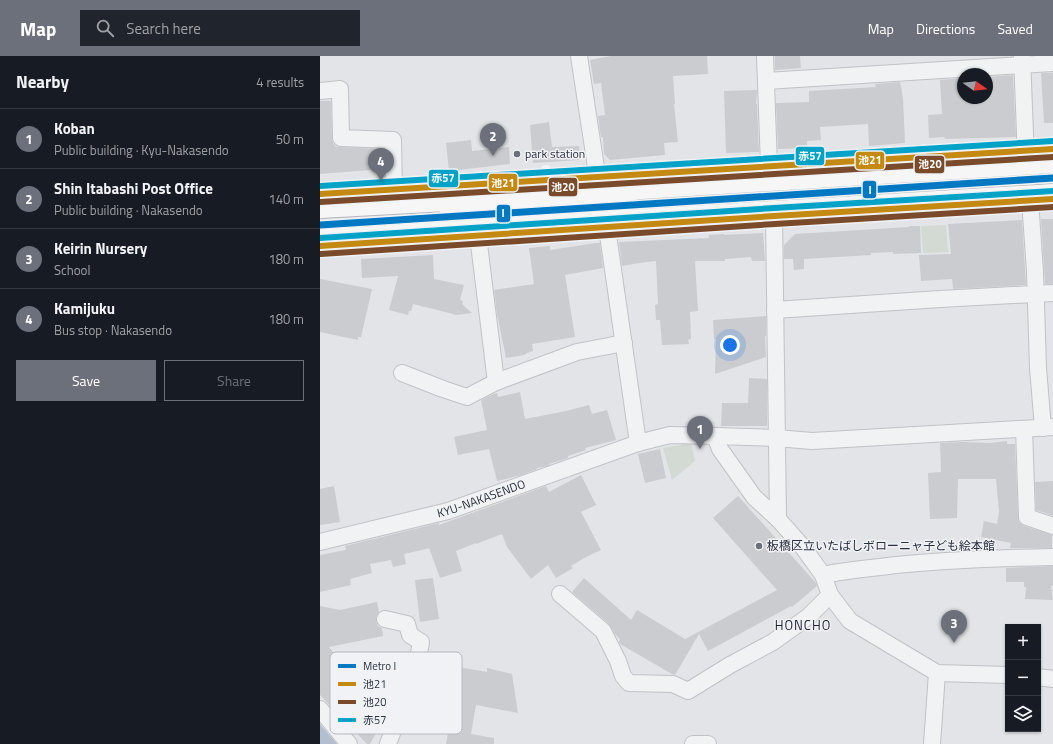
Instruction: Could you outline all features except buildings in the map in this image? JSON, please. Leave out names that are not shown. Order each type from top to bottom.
[{"type":"highway","points":[[320,194],[1053,149]]},
{"type":"highway","points":[[320,207],[493,198],[1053,162]]},
{"type":"highway","points":[[320,216],[555,202],[598,177]]},
{"type":"highway","points":[[320,216],[410,213],[492,214],[964,182],[1006,182],[1029,192],[1053,199]]},
{"type":"highway","points":[[320,246],[774,216],[1029,192],[1053,186]]},
{"type":"highway","points":[[320,237],[560,225],[1053,195]]},
{"type":"street","points":[[579,56],[607,228],[638,443]]},
{"type":"street","points":[[765,56],[769,166]]},
{"type":"street","points":[[766,81],[1022,60],[1053,63]]},
{"type":"street","points":[[1022,60],[1025,150],[1036,295],[1038,368],[1048,428]]},
{"type":"street","points":[[320,91],[340,89],[341,138],[393,140],[394,190]]},
{"type":"street","points":[[546,171],[551,240]]},
{"type":"street","points":[[774,216],[778,519]]},
{"type":"street","points":[[478,236],[496,382]]},
{"type":"street","points":[[775,310],[940,299],[1053,294]]},
{"type":"street","points":[[402,373],[467,397],[496,382],[577,352],[624,343]]},
{"type":"street","name":"KYU-NAKASENDO","points":[[320,542],[448,511],[638,443],[670,435],[776,438],[812,441],[1048,428]]},
{"type":"street","points":[[1024,429],[1027,517],[1053,526]]},
{"type":"street","points":[[715,436],[720,449],[754,497],[778,519],[802,546],[823,575],[830,595],[850,621],[937,673],[1005,675]]},
{"type":"street","points":[[823,575],[841,571],[917,563],[1053,557]]},
{"type":"street","points":[[560,594],[603,631],[618,661],[623,676],[629,683],[673,684],[688,692],[730,665],[773,642],[809,616],[830,595]]},
{"type":"street","points":[[385,619],[407,624],[410,635],[421,642],[419,652]]},
{"type":"street","points":[[932,744],[937,673]]},
{"type":"street","points":[[1041,678],[1053,679]]},
{"type":"street","points":[[320,709],[330,721]]},
{"type":"street","points":[[341,734],[349,744]]},
{"type":"street","points":[[388,744],[392,734]]},
{"type":"street","points":[[693,744],[708,744]]},
{"type":"shaded area","points":[[946,225],[948,252],[923,253],[921,226]]},
{"type":"shaded area","points":[[691,443],[695,461],[672,480],[663,448]]},
{"type":"water","points":[[320,724],[337,744],[320,744]]},
{"type":"metro line","name":"I","points":[[320,225],[1053,178]]},
{"type":"transit line","name":"赤57","points":[[320,186],[1053,141]]},
{"type":"transit line","name":"池21","points":[[320,194],[1053,149]]},
{"type":"transit line","name":"池20","points":[[320,202],[1053,157]]},
{"type":"transit line","name":"赤57","points":[[320,238],[1053,191]]},
{"type":"transit line","name":"池21","points":[[320,246],[1053,199]]},
{"type":"transit line","name":"池20","points":[[321,254],[1053,207]]},
{"type":"place","name":"park station","points":[[517,154]]},
{"type":"place","name":"Shin Itabashi Post Office","points":[[493,156]]},
{"type":"place","name":"Kamijuku","points":[[381,181]]},
{"type":"place","name":"Koban","points":[[700,449]]},
{"type":"place","name":"板橋区立いたばしボローニャ子ども絵本館","points":[[759,546]]},
{"type":"place","name":"Keirin Nursery","points":[[954,643]]},
{"type":"district","name":"HONCHO","points":[[803,625]]}]
